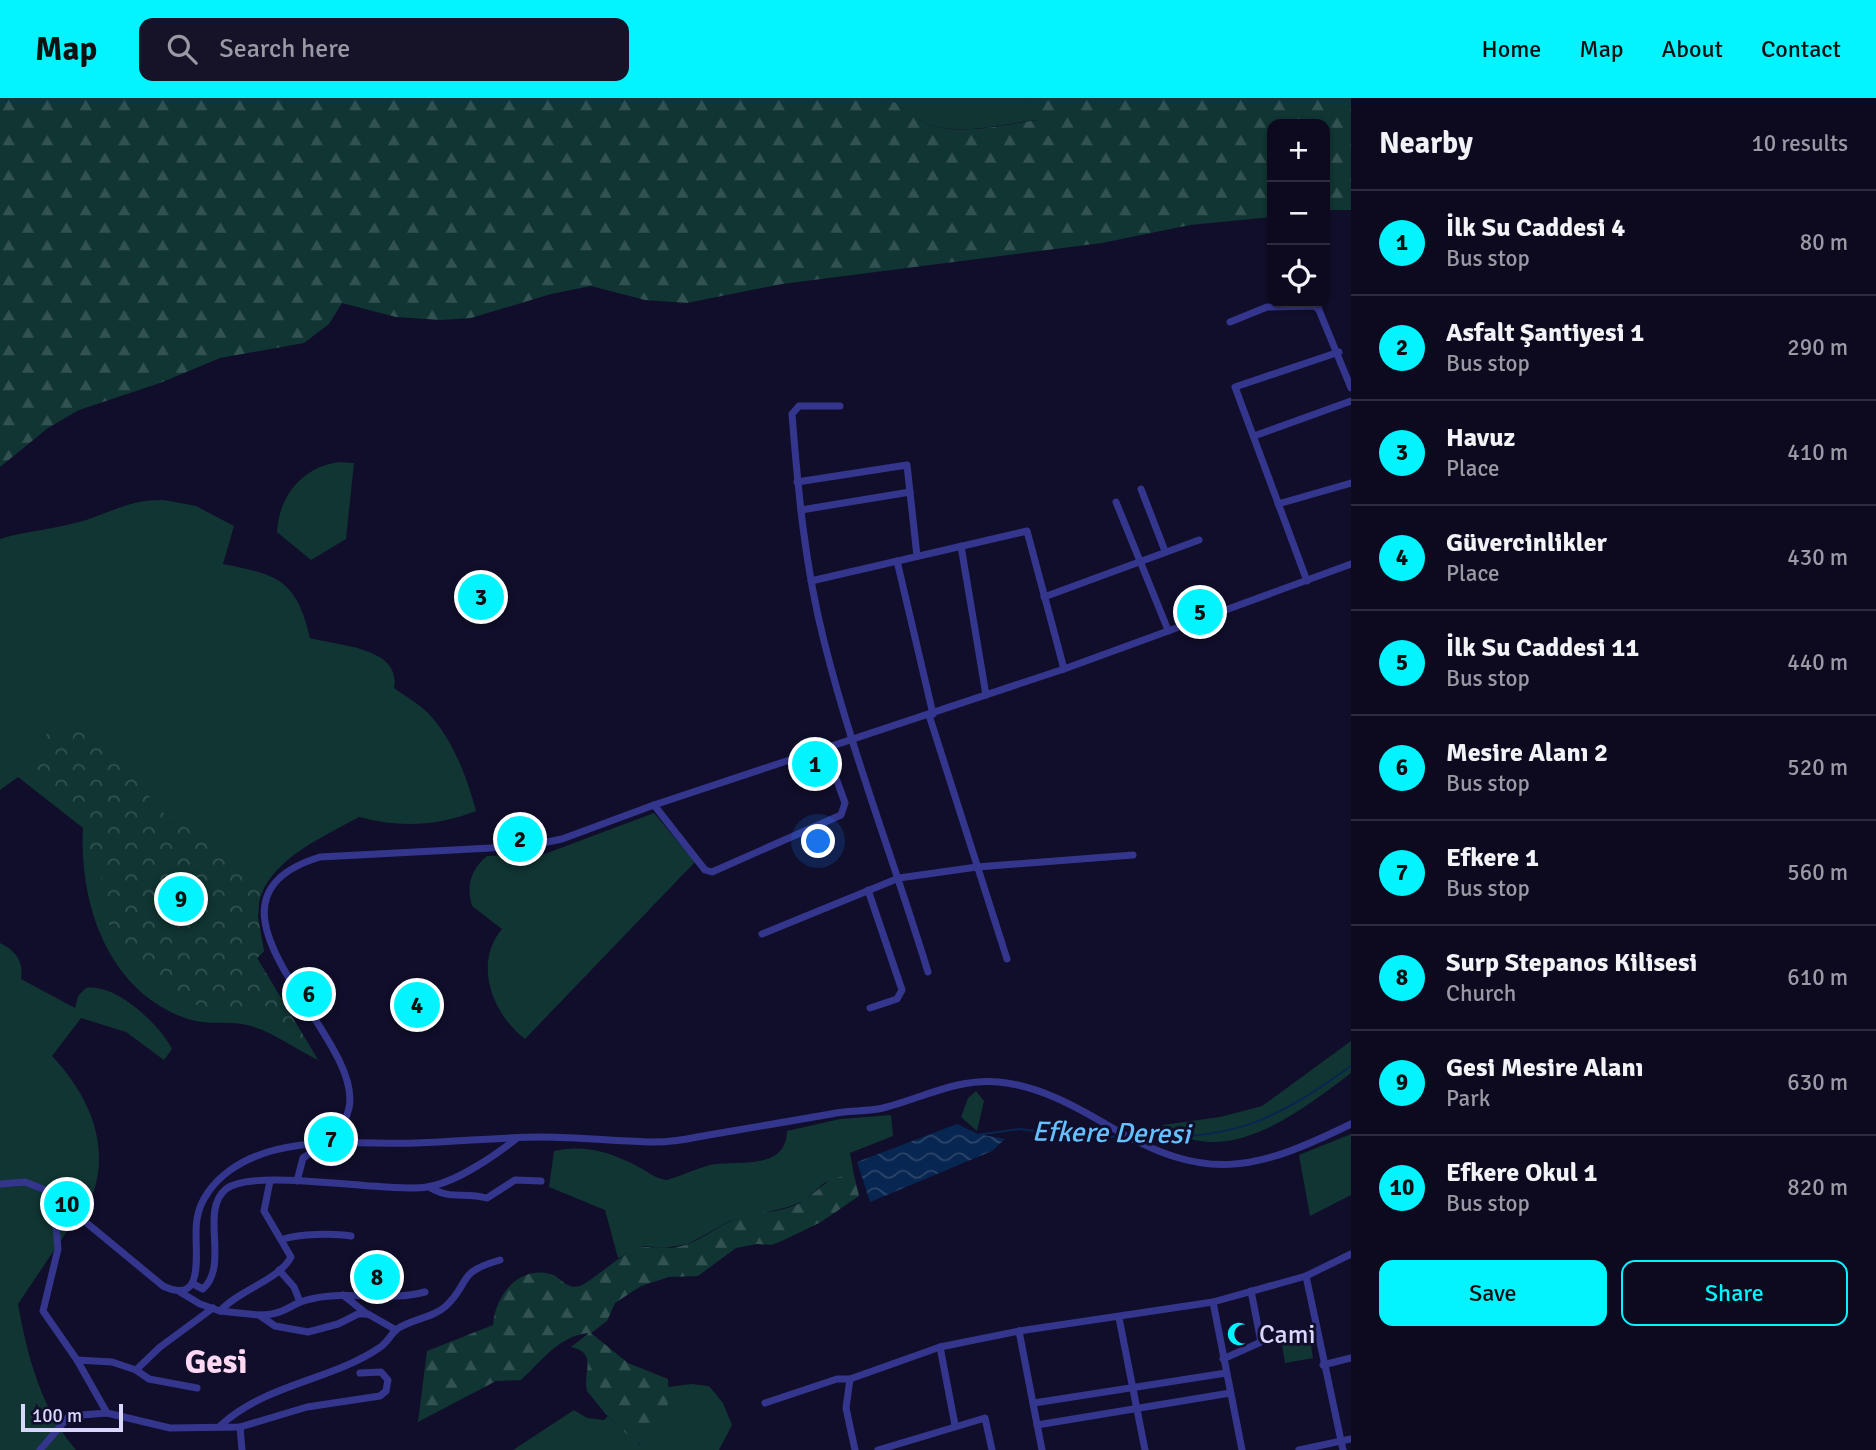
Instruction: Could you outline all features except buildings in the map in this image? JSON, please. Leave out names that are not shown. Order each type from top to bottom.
[{"type":"street","points":[[1230,322],[1267,307],[1309,304],[1319,310],[1339,352],[1351,388]]},
{"type":"street","points":[[1307,581],[1235,387],[1339,352]]},
{"type":"street","points":[[1254,436],[1351,401]]},
{"type":"street","points":[[840,406],[799,406],[794,409],[797,482],[811,581],[823,641],[852,739],[928,972]]},
{"type":"street","points":[[797,482],[907,465],[917,556]]},
{"type":"street","points":[[1278,503],[1351,483]]},
{"type":"street","points":[[1141,489],[1165,551]]},
{"type":"street","points":[[801,510],[910,492]]},
{"type":"street","points":[[1116,502],[1168,630]]},
{"type":"street","points":[[811,581],[1027,531],[1064,669]]},
{"type":"street","points":[[1044,597],[1199,540]]},
{"type":"street","points":[[961,546],[986,695]]},
{"type":"street","points":[[897,561],[931,715],[1007,959]]},
{"type":"street","points":[[298,1181],[303,1158],[322,1145],[342,1125],[349,1109],[349,1087],[342,1063],[270,945],[265,928],[270,895],[286,873],[302,863],[320,857],[528,846],[584,832],[654,805],[1064,669],[1351,564]]},
{"type":"street","points":[[654,805],[705,870],[712,872],[841,815],[845,803],[826,750]]},
{"type":"street","points":[[762,934],[899,878],[977,867],[1133,855]]},
{"type":"street","points":[[868,890],[902,990],[897,999],[870,1008]]},
{"type":"street","points":[[193,1284],[196,1220],[208,1191],[230,1170],[256,1156],[285,1148],[516,1138],[684,1140],[838,1112],[882,1108],[958,1083],[998,1082],[1036,1091],[1072,1104],[1165,1156],[1205,1165],[1244,1163],[1280,1156],[1351,1124]]},
{"type":"street","points":[[193,1284],[203,1289],[212,1277],[215,1258],[213,1225],[224,1190],[234,1185],[298,1181],[381,1189],[429,1187],[466,1171],[516,1138]]},
{"type":"street","points":[[429,1187],[449,1197],[471,1194],[487,1198],[515,1180],[541,1181]]},
{"type":"street","points":[[0,1184],[18,1181],[35,1185],[61,1201],[163,1286],[217,1310],[259,1315],[289,1311],[300,1302],[343,1295],[379,1299],[425,1292]]},
{"type":"street","points":[[136,1370],[159,1348],[244,1290],[286,1267],[291,1257],[264,1210],[270,1181]]},
{"type":"street","points":[[61,1201],[55,1214],[58,1249],[43,1311],[77,1360],[107,1413]]},
{"type":"street","points":[[283,1239],[300,1234],[318,1237],[339,1234],[351,1237]]},
{"type":"street","points":[[765,1403],[837,1379],[850,1378],[940,1346],[1019,1331],[1213,1302],[1306,1276],[1351,1254]]},
{"type":"street","points":[[221,1425],[234,1413],[269,1395],[309,1377],[350,1365],[381,1347],[396,1330],[446,1306],[465,1275],[480,1265],[500,1259]]},
{"type":"street","points":[[279,1270],[295,1287],[300,1302]]},
{"type":"street","points":[[1306,1276],[1343,1450]]},
{"type":"street","points":[[180,1292],[193,1284]]},
{"type":"street","points":[[1223,1359],[1261,1342],[1251,1292]]},
{"type":"street","points":[[343,1295],[396,1330]]},
{"type":"street","points":[[1213,1302],[1242,1450]]},
{"type":"street","points":[[259,1315],[275,1326],[308,1332],[338,1324],[359,1314],[368,1314]]},
{"type":"street","points":[[1119,1318],[1145,1450]]},
{"type":"street","points":[[1019,1331],[1042,1450]]},
{"type":"street","points":[[940,1346],[955,1425]]},
{"type":"street","points":[[1323,1365],[1351,1358]]},
{"type":"street","points":[[77,1360],[112,1362],[136,1370],[149,1379],[197,1388]]},
{"type":"street","points":[[40,1450],[69,1416],[107,1413],[170,1428],[221,1425],[240,1427],[307,1406],[380,1396],[386,1391],[387,1380],[381,1372],[360,1373]]},
{"type":"street","points":[[1034,1403],[1226,1373]]},
{"type":"street","points":[[850,1378],[846,1408],[855,1450]]},
{"type":"street","points":[[1037,1425],[1230,1393]]},
{"type":"street","points":[[878,1450],[985,1418],[992,1450]]},
{"type":"street","points":[[240,1427],[242,1450]]},
{"type":"street","points":[[1299,1450],[1351,1439]]},
{"type":"green space","points":[[0,98],[884,98],[930,125],[955,129],[984,128],[1038,120],[1025,98],[1351,98],[1351,210],[1330,210],[1330,119],[1267,119],[1267,217],[1190,225],[1102,243],[782,284],[687,303],[645,300],[591,286],[551,294],[471,318],[441,320],[396,317],[342,303],[329,324],[304,343],[220,358],[160,383],[79,410],[48,428],[0,467]]},
{"type":"green space","points":[[884,98],[1025,98],[1039,120],[984,128],[942,128],[918,119]]},
{"type":"green space","points":[[339,462],[354,463],[346,539],[311,560],[277,532],[282,507],[295,485],[304,477],[314,470]]},
{"type":"green space","points":[[164,500],[196,506],[234,526],[223,564],[258,572],[282,583],[298,603],[310,638],[366,651],[388,664],[394,674],[394,688],[425,710],[445,735],[464,772],[476,811],[447,820],[418,824],[389,823],[359,817],[298,852],[281,866],[267,883],[259,902],[258,925],[264,951],[257,958],[318,1060],[251,1026],[188,1019],[160,1006],[137,988],[119,967],[104,942],[93,915],[86,886],[83,828],[18,777],[0,790],[0,539],[87,520],[139,502]]},
{"type":"green space","points":[[57,725],[81,729],[129,769],[160,811],[215,841],[232,870],[261,880],[258,917],[264,951],[257,958],[318,1060],[254,1013],[215,1012],[168,994],[134,962],[105,918],[100,861],[89,847],[86,819],[31,779],[39,741]]},
{"type":"green space","points":[[654,813],[695,862],[525,1039],[503,1016],[490,987],[489,957],[493,942],[502,929],[472,906],[470,885],[474,872],[487,856],[542,855]]},
{"type":"green space","points":[[0,943],[10,949],[20,962],[21,979],[75,1008],[78,996],[86,988],[110,992],[147,1018],[172,1049],[164,1060],[126,1032],[81,1018],[52,1056],[75,1085],[92,1118],[99,1153],[98,1172],[94,1191],[18,1304],[37,1381],[53,1417],[76,1450],[0,1450]]},
{"type":"green space","points":[[1351,1041],[1351,1073],[1286,1119],[1261,1131],[1236,1139],[1211,1142],[1186,1138],[1162,1125],[1220,1117],[1262,1106]]},
{"type":"green space","points":[[976,1091],[984,1101],[977,1131],[961,1117],[968,1098]]},
{"type":"green space","points":[[891,1115],[893,1136],[850,1153],[854,1175],[824,1183],[804,1201],[788,1207],[730,1221],[688,1244],[664,1248],[644,1246],[618,1258],[605,1210],[549,1187],[554,1151],[576,1148],[607,1153],[667,1180],[710,1165],[769,1158],[778,1153],[785,1144],[787,1131],[840,1119]]},
{"type":"green space","points":[[1351,1134],[1351,1195],[1310,1216],[1299,1155]]},
{"type":"green space","points":[[854,1175],[859,1196],[821,1222],[772,1245],[757,1244],[736,1248],[698,1276],[669,1277],[641,1286],[615,1303],[607,1321],[591,1333],[628,1363],[668,1379],[668,1401],[664,1417],[638,1445],[587,1391],[587,1359],[580,1350],[571,1347],[589,1333],[559,1344],[521,1380],[496,1381],[418,1422],[427,1351],[493,1325],[498,1304],[510,1285],[519,1279],[539,1272],[551,1274],[568,1285],[580,1286],[635,1249],[685,1245],[740,1217],[796,1205],[831,1180]]},
{"type":"green space","points":[[1310,1339],[1313,1358],[1285,1363],[1282,1345]]},
{"type":"green space","points":[[691,1384],[709,1386],[723,1403],[732,1425],[719,1450],[513,1450],[574,1410],[587,1418],[604,1420],[608,1416],[639,1445],[666,1411],[668,1387]]},
{"type":"water","points":[[957,1124],[978,1134],[1005,1139],[992,1151],[870,1202],[857,1162]]},
{"type":"waterway","name":"Efkere Deresi","points":[[1136,1137],[1201,1135],[1251,1124],[1298,1101],[1351,1066]]},
{"type":"waterway","name":"Efkere Deresi","points":[[976,1135],[1020,1129],[1070,1136],[1123,1137]]},
{"type":"place","name":"Havuz","points":[[481,597]]},
{"type":"place","name":"İlk Su Caddesi 11","points":[[1200,612]]},
{"type":"place","name":"İlk Su Caddesi 4","points":[[815,764]]},
{"type":"place","name":"Asfalt Şantiyesi 1","points":[[520,839]]},
{"type":"place","name":"Gesi Mesire Alanı","points":[[181,899]]},
{"type":"place","name":"Mesire Alanı 2","points":[[309,994]]},
{"type":"place","name":"Güvercinlikler","points":[[417,1005]]},
{"type":"place","name":"Efkere 1","points":[[331,1139]]},
{"type":"place","name":"Efkere Okul 1","points":[[67,1204]]},
{"type":"place","name":"Surp Stepanos Kilisesi","points":[[377,1277]]},
{"type":"place","name":"Cami","points":[[1239,1334]]},
{"type":"district","name":"Gesi","points":[[216,1361]]}]
